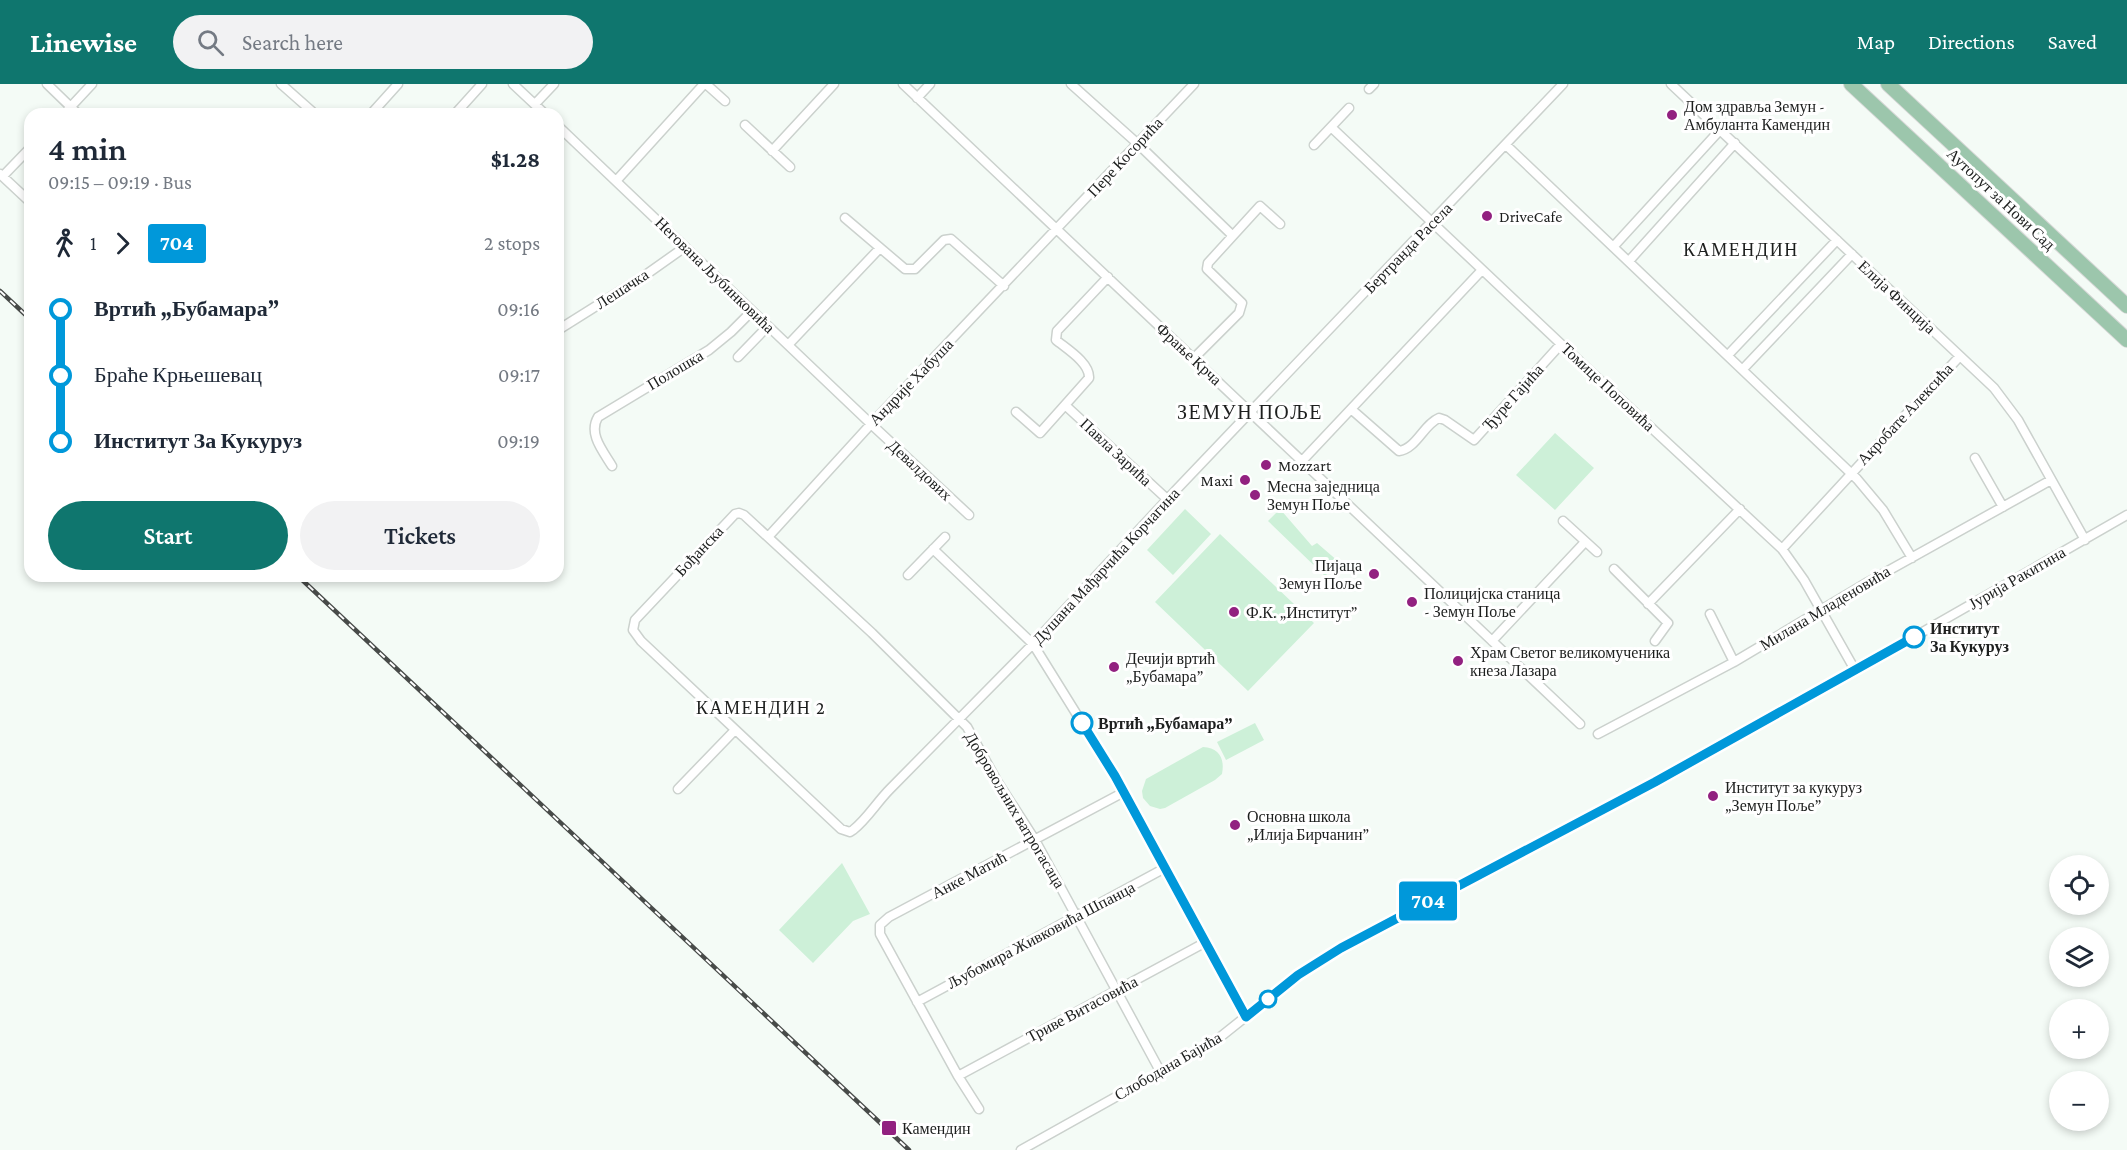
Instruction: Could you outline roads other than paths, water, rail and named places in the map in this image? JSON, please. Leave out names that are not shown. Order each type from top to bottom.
[{"type":"main road","name":"Аутопут за Нови Сад","points":[[1851,84],[1927,152],[2127,340]]},
{"type":"main road","name":"Аутопут за Нови Сад","points":[[1888,84],[2127,306]]},
{"type":"street","points":[[46,84],[71,107],[92,84]]},
{"type":"street","points":[[281,84],[308,108]]},
{"type":"street","points":[[376,108],[398,84]]},
{"type":"street","points":[[460,108],[482,84]]},
{"type":"street","points":[[513,84],[539,108]]},
{"type":"street","points":[[535,104],[554,84]]},
{"type":"street","points":[[616,181],[705,84],[725,101]]},
{"type":"street","points":[[772,151],[834,84]]},
{"type":"street","name":"Фрање Крча","points":[[903,84],[1580,724]]},
{"type":"street","points":[[917,98],[930,84]]},
{"type":"street","points":[[1071,84],[1138,144],[1232,235]]},
{"type":"street","name":"Пере Косорића","points":[[1057,230],[1194,84]]},
{"type":"street","name":"Бертранда Расела","points":[[1252,412],[1563,84]]},
{"type":"street","name":"Елија Финција","points":[[1671,84],[1994,388],[2006,403],[2085,540]]},
{"type":"street","points":[[1314,145],[1349,108]]},
{"type":"street","points":[[745,125],[790,167]]},
{"type":"street","name":"Томице Поповића","points":[[1331,127],[1782,549],[1804,580],[1855,670]]},
{"type":"street","points":[[1614,246],[1720,130]]},
{"type":"street","name":"Негована Љубинковића","points":[[564,132],[871,424]]},
{"type":"street","points":[[1629,261],[1735,143]]},
{"type":"street","name":"Акробате Алексића","points":[[1506,145],[1851,472],[1878,503],[1912,558]]},
{"type":"street","points":[[24,154],[1,175],[24,196]]},
{"type":"street","points":[[1194,358],[1242,309],[1242,303],[1207,269],[1208,263],[1260,206],[1280,224]]},
{"type":"street","points":[[845,218],[901,267],[912,270],[944,240],[951,239],[1004,286]]},
{"type":"street","name":"Андрије Хабуша","points":[[768,537],[871,424],[1057,230]]},
{"type":"street","points":[[1728,355],[1837,240]]},
{"type":"street","name":"Лешачка","points":[[564,326],[685,247]]},
{"type":"street","points":[[788,345],[879,249]]},
{"type":"street","points":[[1743,369],[1852,254]]},
{"type":"street","points":[[1302,461],[1482,270]]},
{"type":"street","name":"Павла Зарића","points":[[1016,412],[1040,433],[1089,378],[1086,366],[1056,339],[1057,331],[1108,277]]},
{"type":"street","name":"Полошка","points":[[612,466],[593,432],[594,423],[603,413],[709,350],[752,311]]},
{"type":"street","points":[[738,357],[768,326]]},
{"type":"street","name":"Ђуре Гајића","points":[[1351,409],[1399,451],[1406,449],[1431,423],[1439,418],[1474,440],[1561,344]]},
{"type":"street","name":"Акробате Алексића","points":[[1851,472],[1960,356]]},
{"type":"street","name":"Павла Зарића","points":[[1065,405],[1167,500]]},
{"type":"street","name":"Душана Мађарчића Корчагина","points":[[735,730],[841,829],[850,831],[856,828],[1252,412]]},
{"type":"street","name":"Девалдових","points":[[871,424],[969,515]]},
{"type":"street","points":[[1976,458],[2003,507]]},
{"type":"street","points":[[1782,549],[1851,472]]},
{"type":"street","name":"Милана Младеновића","points":[[1598,734],[1734,662],[2051,480]]},
{"type":"street","points":[[1648,604],[1740,509]]},
{"type":"street","name":"Бођанска","points":[[735,730],[641,641],[633,630],[635,620],[735,514],[744,515],[768,537]]},
{"type":"street","name":"Јурија Ракитина","points":[[1655,782],[2127,515]]},
{"type":"street","points":[[1563,521],[1597,552]]},
{"type":"street","name":"Добровољних ватрогасаца","points":[[768,537],[872,633],[959,719],[970,733],[997,781],[1035,840],[1160,1071]]},
{"type":"street","points":[[908,575],[945,537]]},
{"type":"street","points":[[1492,641],[1585,542]]},
{"type":"street","points":[[933,549],[1032,644],[1124,792],[1246,1017]]},
{"type":"street","points":[[1614,569],[1668,623],[1655,641]]},
{"type":"street","points":[[1710,614],[1734,662]]},
{"type":"street","points":[[678,789],[735,730]]},
{"type":"street","name":"Слободана Бајића","points":[[1021,1150],[1024,1146],[1214,1042],[1298,975],[1341,948],[1655,782]]},
{"type":"street","name":"Анке Матић","points":[[917,1002],[880,934],[880,925],[889,917],[1124,792]]},
{"type":"street","name":"Љубомира Живковића Шпанца","points":[[917,1002],[1165,868]]},
{"type":"street","name":"Триве Витасовића","points":[[958,1076],[1206,942]]},
{"type":"street","points":[[917,1002],[979,1109]]},
{"type":"railway","points":[[0,291],[24,313]]},
{"type":"railway","points":[[304,582],[909,1150]]},
{"type":"place","name":"Дом здравља Земун - Амбуланта Камендин","points":[[1672,115]]},
{"type":"place","name":"DriveCafe","points":[[1487,216]]},
{"type":"place","name":"Mozzart","points":[[1266,465]]},
{"type":"place","name":"Maxi","points":[[1245,480]]},
{"type":"place","name":"Месна заједница Земун Поље","points":[[1255,495]]},
{"type":"place","name":"Пијаца Земун Поље","points":[[1374,574]]},
{"type":"place","name":"Полицијска станица - Земун Поље","points":[[1412,602]]},
{"type":"place","name":"Ф.К. „Институт”","points":[[1234,612]]},
{"type":"place","name":"Институт За Кукуруз","points":[[1914,637]]},
{"type":"place","name":"Храм Светог великомученика кнеза Лазара","points":[[1458,661]]},
{"type":"place","name":"Дечији вртић „Бубамара”","points":[[1114,667]]},
{"type":"place","name":"Вртић „Бубамара”","points":[[1082,723]]},
{"type":"place","name":"Институт за кукуруз „Земун Поље”","points":[[1713,796]]},
{"type":"place","name":"Основна школа „Илија Бирчанин”","points":[[1235,825]]},
{"type":"place","name":"Камендин","points":[[889,1128]]},
{"type":"district","name":"КАМЕНДИН","points":[[1741,250]]},
{"type":"district","name":"ЗЕМУН ПОЉЕ","points":[[1250,412]]},
{"type":"district","name":"КАМЕНДИН 2","points":[[761,708]]}]
